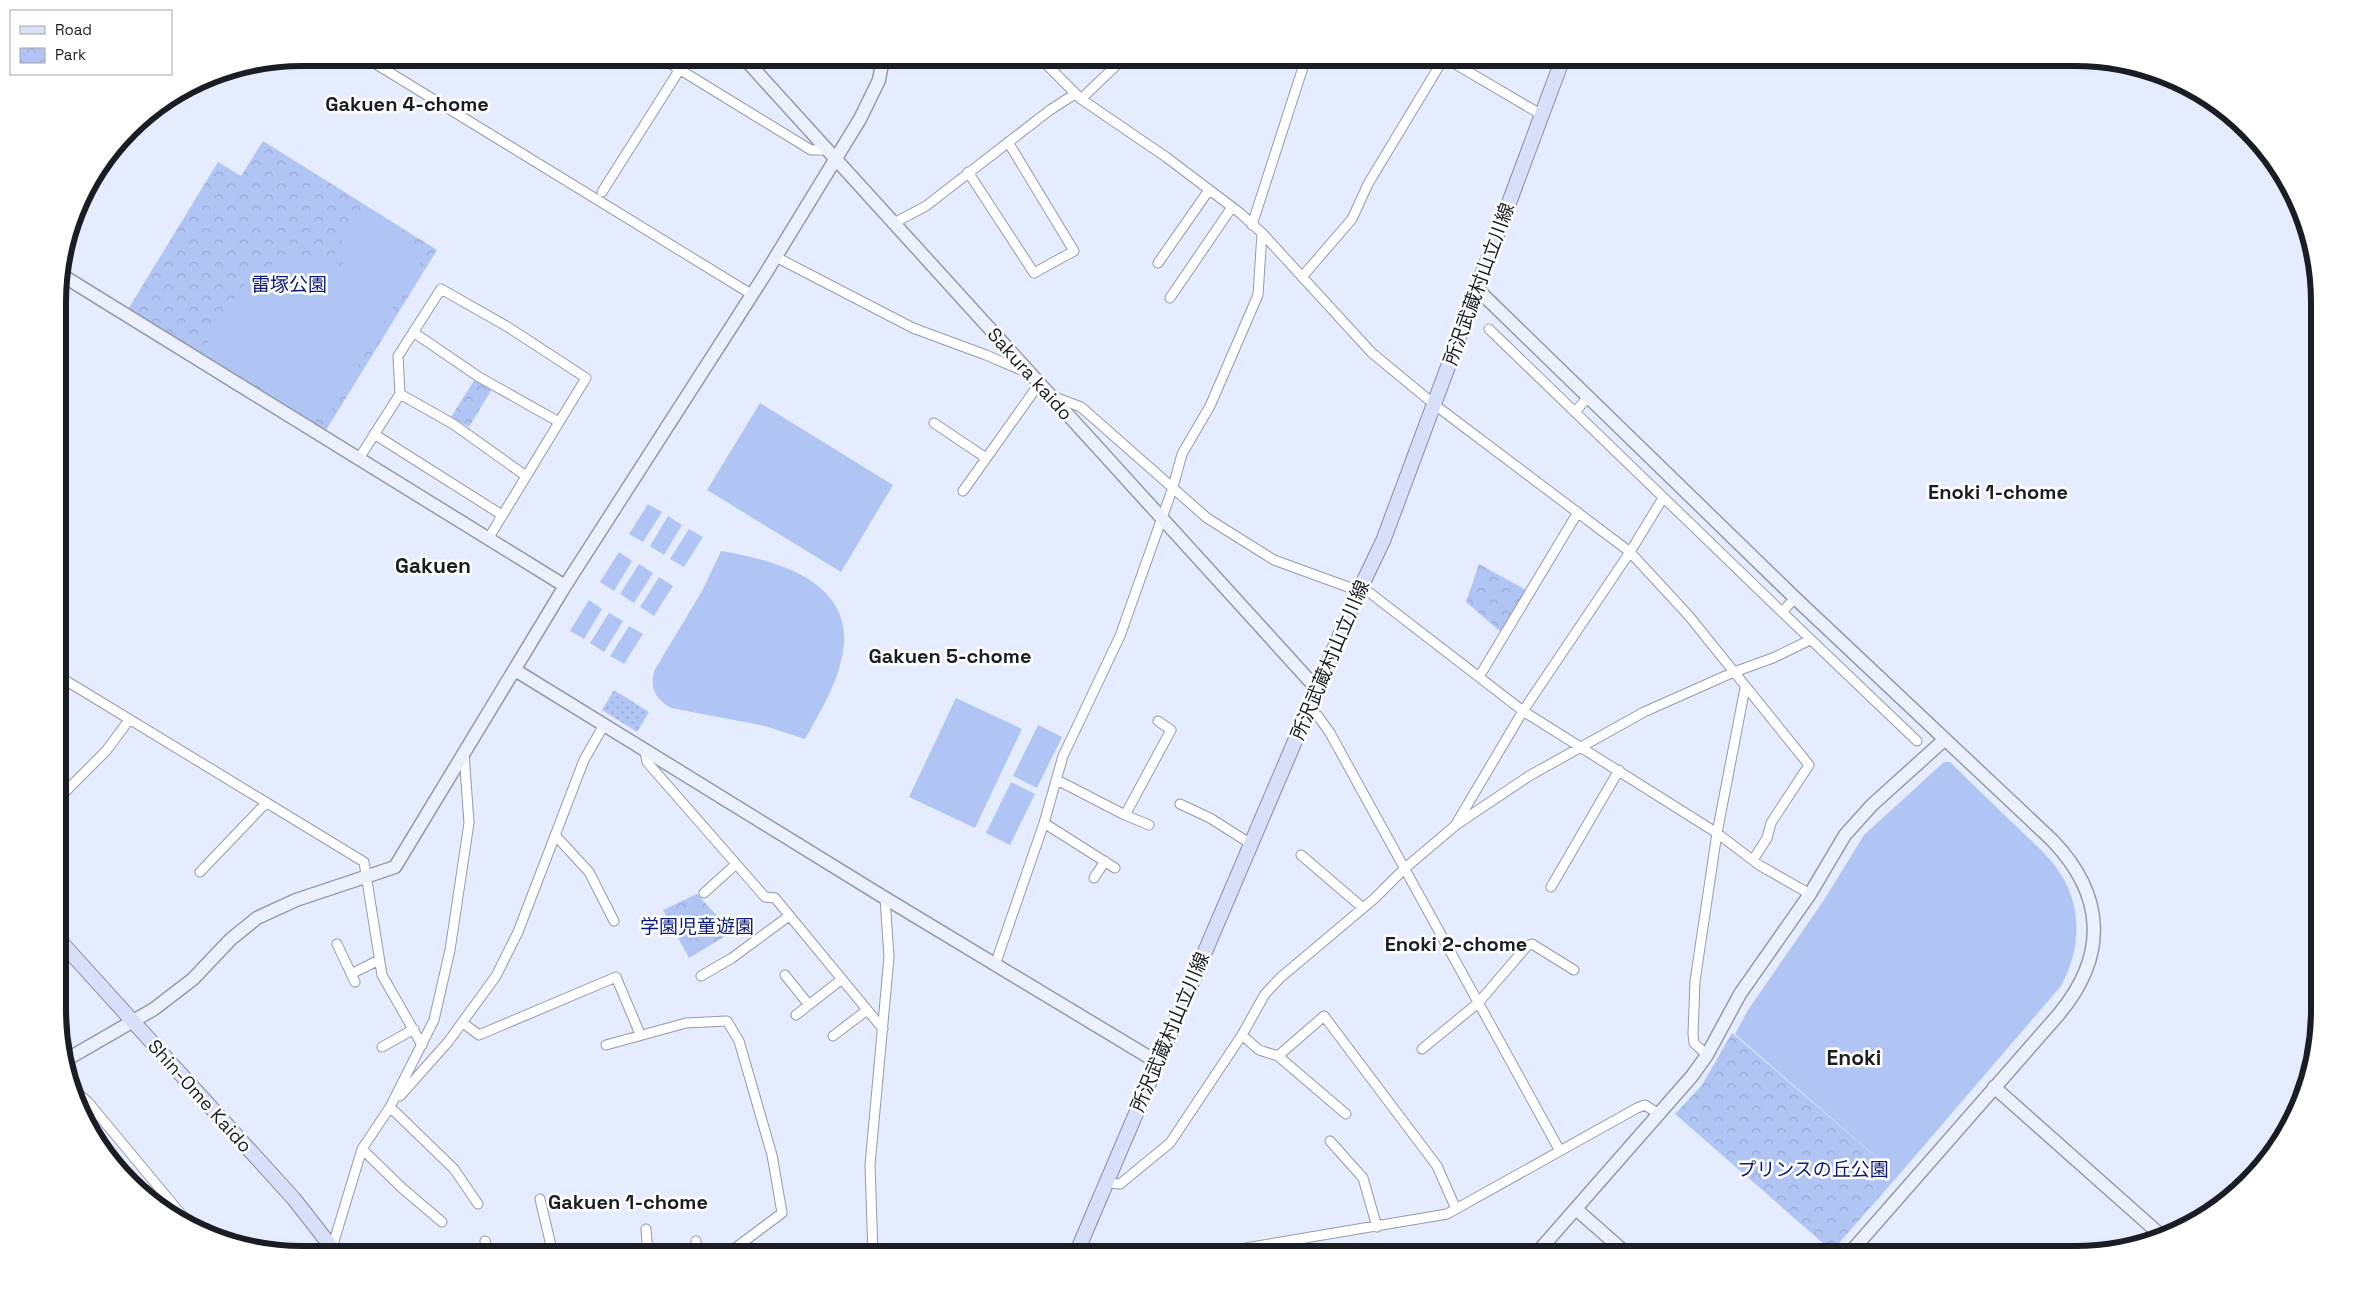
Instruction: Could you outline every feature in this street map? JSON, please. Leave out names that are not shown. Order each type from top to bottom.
[{"type":"main road","name":"所沢武蔵村山立川線","points":[[1079,1246],[1360,588],[1383,541],[1560,66]]},
{"type":"main road","name":"Shin-Ome Kaido","points":[[66,948],[294,1200],[330,1246]]},
{"type":"street","points":[[379,66],[751,294]]},
{"type":"street","points":[[675,66],[811,150],[831,155]]},
{"type":"street","name":"Sakura kaido","points":[[751,66],[1160,519],[1317,689]]},
{"type":"street","points":[[71,1057],[154,1009],[192,979],[231,939],[257,918],[296,900],[395,867],[565,586],[751,294],[776,258],[831,155],[870,100],[879,80],[882,66]]},
{"type":"street","points":[[1048,66],[1078,97],[1166,156],[1232,207],[1262,233],[1372,353],[1435,404],[1630,552],[1689,616],[1808,765],[1771,823],[1767,838],[1753,860]]},
{"type":"street","points":[[894,223],[926,206],[1008,142],[1078,97],[1115,66]]},
{"type":"street","points":[[1252,225],[1303,66]]},
{"type":"street","points":[[1302,278],[1338,238],[1352,219],[1368,184],[1439,66]]},
{"type":"street","points":[[1458,66],[1542,115]]},
{"type":"street","points":[[602,192],[680,69]]},
{"type":"street","points":[[968,172],[1034,273],[1074,251],[1008,142]]},
{"type":"street","points":[[1158,263],[1209,190]]},
{"type":"street","points":[[1170,298],[1232,207]]},
{"type":"street","points":[[995,965],[1044,823],[1063,756],[1120,636],[1160,519],[1173,487],[1182,454],[1210,406],[1258,295],[1262,233]]},
{"type":"street","points":[[776,258],[913,328],[986,355],[1035,379],[986,458],[963,491]]},
{"type":"street","points":[[68,279],[358,460],[565,586]]},
{"type":"street","points":[[1476,288],[1795,598],[2070,858],[2087,890],[2092,911],[2094,938],[2087,969],[2076,991],[2059,1014],[1856,1246]]},
{"type":"street","points":[[358,460],[400,394],[398,356],[441,289],[508,327],[586,378],[488,539]]},
{"type":"street","points":[[1488,330],[1916,740]]},
{"type":"street","points":[[413,332],[479,377],[559,422]]},
{"type":"street","points":[[400,394],[453,424],[526,476]]},
{"type":"street","points":[[1050,395],[1081,407],[1207,518],[1274,560],[1360,588],[1524,711],[1717,833],[1753,860],[1810,894]]},
{"type":"street","points":[[1575,412],[1588,397]]},
{"type":"street","points":[[934,423],[986,458]]},
{"type":"street","points":[[374,434],[502,515]]},
{"type":"street","points":[[1456,824],[1524,711],[1630,552],[1663,498]]},
{"type":"street","points":[[1479,677],[1578,512]]},
{"type":"street","points":[[1782,612],[1795,598]]},
{"type":"street","points":[[1106,1183],[1120,1184],[1170,1143],[1242,1035],[1265,994],[1280,978],[1363,908],[1456,824],[1529,776],[1644,712],[1734,672],[1773,658],[1810,640]]},
{"type":"street","points":[[515,670],[885,898],[1157,1062]]},
{"type":"street","points":[[66,681],[364,862],[382,975],[422,1046]]},
{"type":"street","points":[[1707,1055],[1694,1043],[1695,981],[1717,833],[1745,688]]},
{"type":"street","points":[[1308,710],[1318,716],[1330,733],[1560,1151]]},
{"type":"street","points":[[66,792],[106,751],[129,720]]},
{"type":"street","points":[[1125,815],[1171,730],[1158,722]]},
{"type":"street","points":[[390,1107],[463,1023],[496,976],[518,932],[584,760],[604,725]]},
{"type":"street","points":[[1543,1246],[1692,1076],[1707,1055],[1740,994],[1810,894],[1846,836],[1862,815],[1944,740]]},
{"type":"street","points":[[645,751],[647,762],[735,865],[765,897],[774,898],[883,1029]]},
{"type":"street","points":[[335,1246],[362,1149],[390,1107],[434,1020],[450,950],[469,823],[464,753]]},
{"type":"street","points":[[1551,887],[1618,770]]},
{"type":"street","points":[[1057,780],[1125,815],[1149,825]]},
{"type":"street","points":[[200,872],[266,803]]},
{"type":"street","points":[[1180,804],[1210,818],[1251,844]]},
{"type":"street","points":[[1044,823],[1115,868]]},
{"type":"street","points":[[555,835],[589,872],[614,921]]},
{"type":"street","points":[[1301,855],[1363,908]]},
{"type":"street","points":[[1094,878],[1105,861]]},
{"type":"street","points":[[704,893],[735,865]]},
{"type":"street","points":[[873,1246],[870,1165],[889,957],[885,898]]},
{"type":"street","points":[[700,976],[732,958],[789,916]]},
{"type":"street","points":[[337,944],[353,978],[380,960]]},
{"type":"street","points":[[1422,1048],[1478,1003],[1528,945],[1532,944],[1574,970]]},
{"type":"street","points":[[784,975],[809,1004]]},
{"type":"street","points":[[463,1023],[479,1035],[616,977],[640,1034]]},
{"type":"street","points":[[796,1014],[842,979]]},
{"type":"street","points":[[833,1036],[867,1010]]},
{"type":"street","points":[[1278,1056],[1324,1016],[1437,1166],[1456,1209]]},
{"type":"street","points":[[606,1044],[686,1022],[727,1021],[739,1041],[772,1155],[782,1214],[738,1246]]},
{"type":"street","points":[[382,1047],[414,1030]]},
{"type":"street","points":[[1242,1035],[1259,1050],[1278,1056],[1346,1114]]},
{"type":"street","points":[[1994,1087],[2156,1231]]},
{"type":"street","points":[[83,1098],[165,1201]]},
{"type":"street","points":[[1258,1246],[1434,1216],[1456,1209],[1637,1108],[1645,1105],[1659,1114]]},
{"type":"street","points":[[390,1107],[454,1169],[478,1204]]},
{"type":"street","points":[[1330,1141],[1363,1178],[1377,1226]]},
{"type":"street","points":[[362,1149],[402,1188],[442,1222]]},
{"type":"street","points":[[540,1199],[551,1246]]},
{"type":"street","points":[[1576,1209],[1618,1246]]},
{"type":"street","points":[[646,1230],[647,1246]]},
{"type":"street","points":[[485,1241],[487,1246]]},
{"type":"street","points":[[696,1242],[697,1246]]},
{"type":"green space","name":"雷塚公園","points":[[263,141],[437,250],[325,432],[127,311],[218,162],[241,176]]},
{"type":"green space","points":[[360,210],[427,251],[328,414],[311,418],[203,352],[222,317],[245,286],[258,273],[274,264],[293,260],[315,261],[351,274],[347,265],[333,257]]},
{"type":"green space","points":[[475,379],[492,389],[469,427],[451,417]]},
{"type":"green space","points":[[760,403],[893,485],[841,572],[707,490]]},
{"type":"green space","points":[[648,504],[662,512],[643,542],[629,534]]},
{"type":"green space","points":[[668,516],[682,525],[664,555],[650,546]]},
{"type":"green space","points":[[689,529],[703,537],[684,567],[670,559]]},
{"type":"green space","points":[[721,551],[765,561],[807,578],[824,591],[837,608],[843,628],[841,664],[828,697],[805,739],[765,726],[671,708],[661,701],[655,693],[653,688],[654,671],[702,591]]},
{"type":"green space","points":[[619,552],[632,561],[614,591],[600,582]]},
{"type":"green space","points":[[639,564],[653,573],[634,603],[620,594]]},
{"type":"green space","points":[[1479,564],[1526,590],[1502,633],[1466,602]]},
{"type":"green space","points":[[659,577],[673,586],[654,616],[640,607]]},
{"type":"green space","points":[[589,600],[602,609],[584,639],[570,631]]},
{"type":"green space","points":[[609,613],[623,621],[604,652],[590,643]]},
{"type":"green space","points":[[629,626],[643,634],[624,664],[610,656]]},
{"type":"green space","points":[[614,690],[649,712],[637,732],[602,710]]},
{"type":"green space","points":[[956,698],[1022,729],[975,828],[909,797]]},
{"type":"green space","points":[[1038,725],[1062,737],[1037,788],[1013,776]]},
{"type":"green space","points":[[1944,762],[1950,762],[2041,850],[2056,867],[2071,895],[2075,910],[2076,941],[2068,971],[2061,986],[1898,1176],[1735,1034],[1748,1010],[1824,900],[1864,835]]},
{"type":"green space","points":[[1011,782],[1035,794],[1010,845],[986,833]]},
{"type":"green space","name":"学園児童遊園","points":[[697,894],[732,932],[689,958],[663,910]]},
{"type":"green space","name":"プリンスの丘公園","points":[[1732,1033],[1898,1176],[1836,1246],[1826,1246],[1675,1114],[1702,1085]]},
{"type":"district","name":"Gakuen 4-chome","points":[[407,104]]},
{"type":"district","name":"Enoki 1-chome","points":[[1998,492]]},
{"type":"district","name":"Gakuen","points":[[433,565]]},
{"type":"district","name":"Gakuen 5-chome","points":[[950,656]]},
{"type":"district","name":"Enoki 2-chome","points":[[1456,944]]},
{"type":"district","name":"Enoki","points":[[1854,1057]]},
{"type":"district","name":"Gakuen 1-chome","points":[[628,1202]]}]
